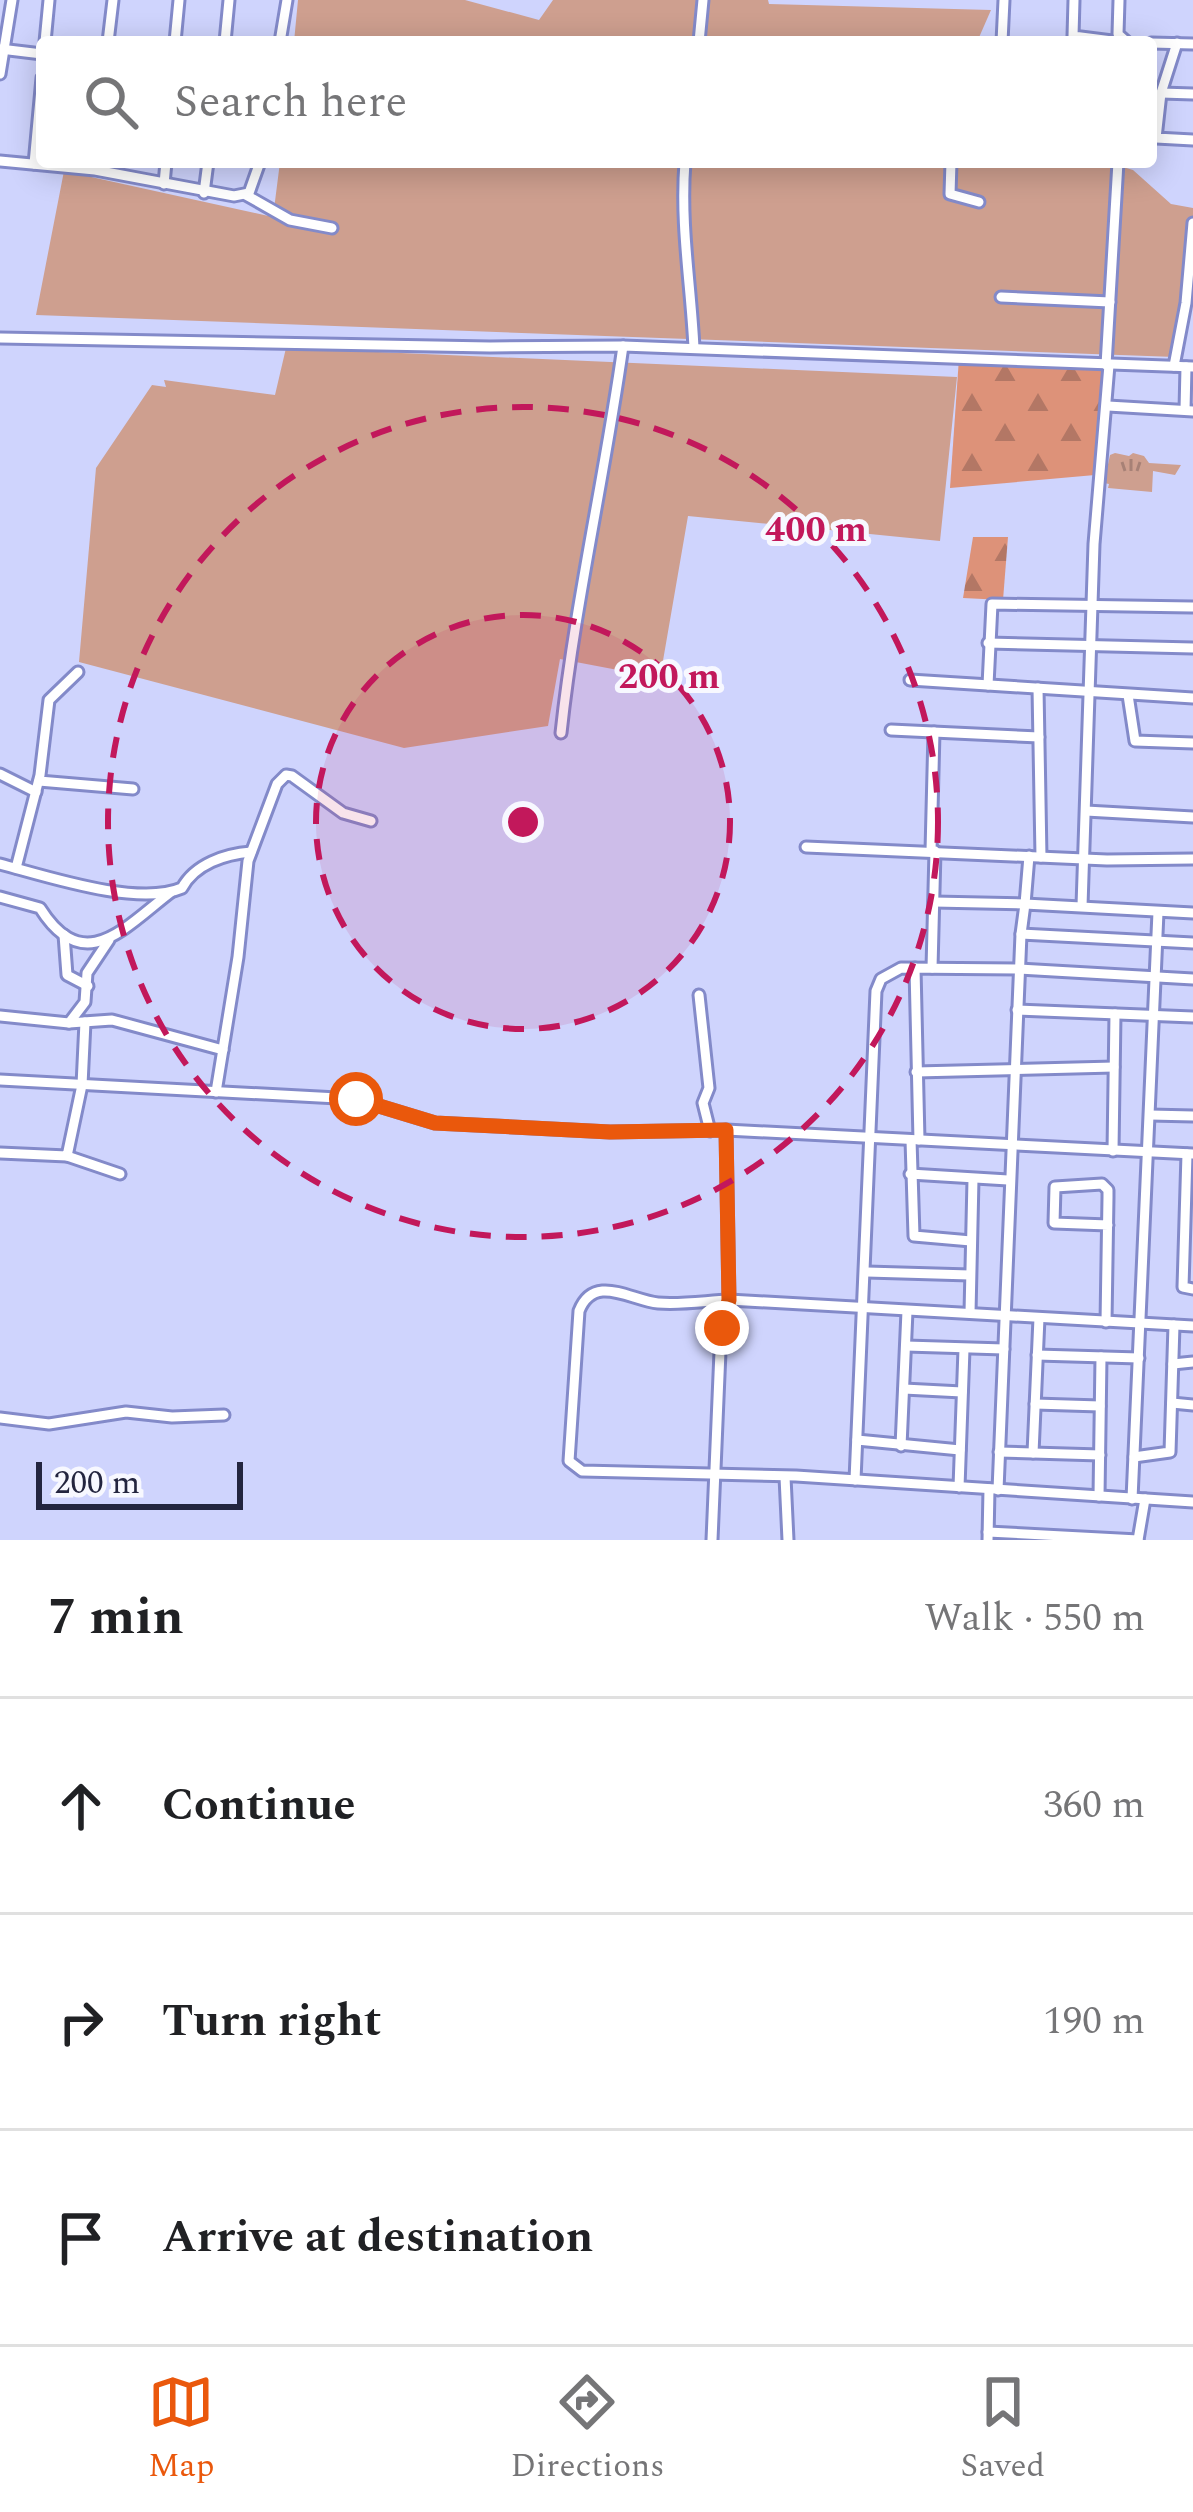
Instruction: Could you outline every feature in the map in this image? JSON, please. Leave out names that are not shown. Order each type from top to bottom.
[{"type":"street","points":[[0,74],[12,0]]},
{"type":"street","points":[[46,36],[49,0]]},
{"type":"street","points":[[109,36],[113,0]]},
{"type":"street","points":[[176,36],[179,0]]},
{"type":"street","points":[[226,36],[229,0]]},
{"type":"street","points":[[281,36],[287,0]]},
{"type":"street","points":[[700,36],[703,0]]},
{"type":"street","points":[[1002,36],[1004,0]]},
{"type":"street","points":[[1073,36],[1074,0]]},
{"type":"street","points":[[1119,36],[1120,0]]},
{"type":"street","points":[[1157,43],[1193,44]]},
{"type":"street","points":[[1157,129],[1161,92],[1177,44]]},
{"type":"street","points":[[2,49],[36,53]]},
{"type":"street","points":[[1161,92],[1193,94]]},
{"type":"street","points":[[1157,138],[1193,140]]},
{"type":"street","points":[[0,161],[34,164],[36,142]]},
{"type":"street","points":[[103,168],[204,193],[246,195],[290,220],[332,228]]},
{"type":"street","points":[[164,184],[165,168]]},
{"type":"street","points":[[204,193],[207,168]]},
{"type":"street","points":[[246,195],[257,168]]},
{"type":"street","points":[[686,168],[682,233],[691,282],[694,348]]},
{"type":"street","points":[[951,168],[950,194],[979,202]]},
{"type":"street","points":[[1082,906],[1096,498],[1108,406],[1118,168]]},
{"type":"street","points":[[1108,406],[1189,411],[1184,367],[1193,223]]},
{"type":"street","points":[[1001,297],[1110,302]]},
{"type":"street","points":[[0,338],[623,346],[1184,367]]},
{"type":"street","points":[[561,733],[579,589],[612,437],[623,346]]},
{"type":"street","points":[[988,685],[988,610],[994,603],[1193,608]]},
{"type":"street","points":[[988,643],[1193,648]]},
{"type":"street","points":[[16,868],[37,786],[49,700],[78,672]]},
{"type":"street","points":[[910,680],[1193,698]]},
{"type":"street","points":[[1038,688],[1035,856],[1021,934],[999,1452],[988,1536],[1138,1540],[1144,1499]]},
{"type":"street","points":[[1128,694],[1135,740],[1193,742]]},
{"type":"street","points":[[891,730],[1039,737]]},
{"type":"street","points":[[932,968],[934,732]]},
{"type":"street","points":[[0,774],[37,786],[133,789]]},
{"type":"street","points":[[216,1092],[250,852],[278,784],[292,776],[338,810],[371,821]]},
{"type":"street","points":[[1086,811],[1193,817]]},
{"type":"street","points":[[806,848],[1193,859]]},
{"type":"street","points":[[69,1023],[86,1002],[87,973],[109,940],[170,892],[182,888],[190,874],[225,856],[250,852]]},
{"type":"street","points":[[0,864],[90,888],[170,892]]},
{"type":"street","points":[[0,897],[40,908],[49,923],[76,944],[90,946],[109,940]]},
{"type":"street","points":[[934,902],[1193,913]]},
{"type":"street","points":[[1132,1498],[1158,912]]},
{"type":"street","points":[[64,934],[68,975],[88,986]]},
{"type":"street","points":[[1021,934],[1193,944]]},
{"type":"street","points":[[915,968],[915,1140],[910,1174],[916,1239],[971,1241]]},
{"type":"street","points":[[855,1480],[876,991],[889,972],[915,968],[1193,979]]},
{"type":"street","points":[[699,995],[709,1088],[703,1102],[710,1130]]},
{"type":"street","points":[[1017,1010],[1193,1017]]},
{"type":"street","points":[[1113,1151],[1114,1014]]},
{"type":"street","points":[[0,1016],[126,1023],[223,1050]]},
{"type":"street","points":[[67,1156],[82,1085],[85,1022]]},
{"type":"street","points":[[916,1072],[1114,1067]]},
{"type":"street","points":[[0,1080],[356,1099],[435,1123],[610,1132],[726,1130],[1190,1154],[1184,1287],[1193,1289]]},
{"type":"street","points":[[1150,1115],[1193,1116]]},
{"type":"street","points":[[712,1540],[722,1328],[729,1300],[726,1130]]},
{"type":"street","points":[[0,1153],[67,1156],[120,1174]]},
{"type":"street","points":[[910,1174],[1008,1180]]},
{"type":"street","points":[[970,1313],[973,1179]]},
{"type":"street","points":[[1106,1322],[1108,1225],[1106,1186],[1055,1187],[1054,1222],[1108,1225]]},
{"type":"street","points":[[867,1272],[970,1274]]},
{"type":"street","points":[[1193,1326],[729,1300],[656,1303],[612,1290],[598,1291],[583,1300],[569,1461],[574,1468],[1193,1502]]},
{"type":"street","points":[[902,1446],[907,1311]]},
{"type":"street","points":[[1033,1453],[1039,1318]]},
{"type":"street","points":[[1134,1457],[1169,1455],[1174,1325]]},
{"type":"street","points":[[906,1346],[1004,1349]]},
{"type":"street","points":[[959,1487],[964,1349]]},
{"type":"street","points":[[1037,1355],[1138,1358]]},
{"type":"street","points":[[1099,1496],[1101,1357]]},
{"type":"street","points":[[1173,1364],[1193,1362]]},
{"type":"street","points":[[904,1389],[962,1392]]},
{"type":"street","points":[[1172,1403],[1193,1405]]},
{"type":"street","points":[[1035,1404],[1100,1406]]},
{"type":"street","points":[[0,1418],[49,1424],[126,1412],[224,1415]]},
{"type":"street","points":[[857,1440],[960,1450]]},
{"type":"street","points":[[999,1452],[1100,1455]]},
{"type":"street","points":[[784,1477],[788,1540]]},
{"type":"green space","points":[[298,0],[465,0],[539,20],[553,0],[768,0],[769,4],[991,10],[980,36],[295,36]]},
{"type":"green space","points":[[279,168],[1126,168],[1171,204],[1193,208],[1193,240],[1175,357],[36,315],[64,171],[273,217]]},
{"type":"green space","points":[[286,348],[957,377],[940,541],[688,516],[660,678],[560,659],[548,726],[404,748],[79,662],[96,468],[152,385],[166,387],[164,380],[275,395]]},
{"type":"green space","points":[[959,358],[1104,369],[1095,475],[950,488]]},
{"type":"green space","points":[[1110,455],[1144,456],[1149,463],[1181,465],[1175,475],[1153,471],[1152,492],[1108,488],[1104,483]]},
{"type":"green space","points":[[973,537],[1008,537],[1003,600],[963,598]]},
{"type":"route","points":[[356,1099],[435,1123],[610,1132],[726,1130],[729,1300],[722,1328]]}]
